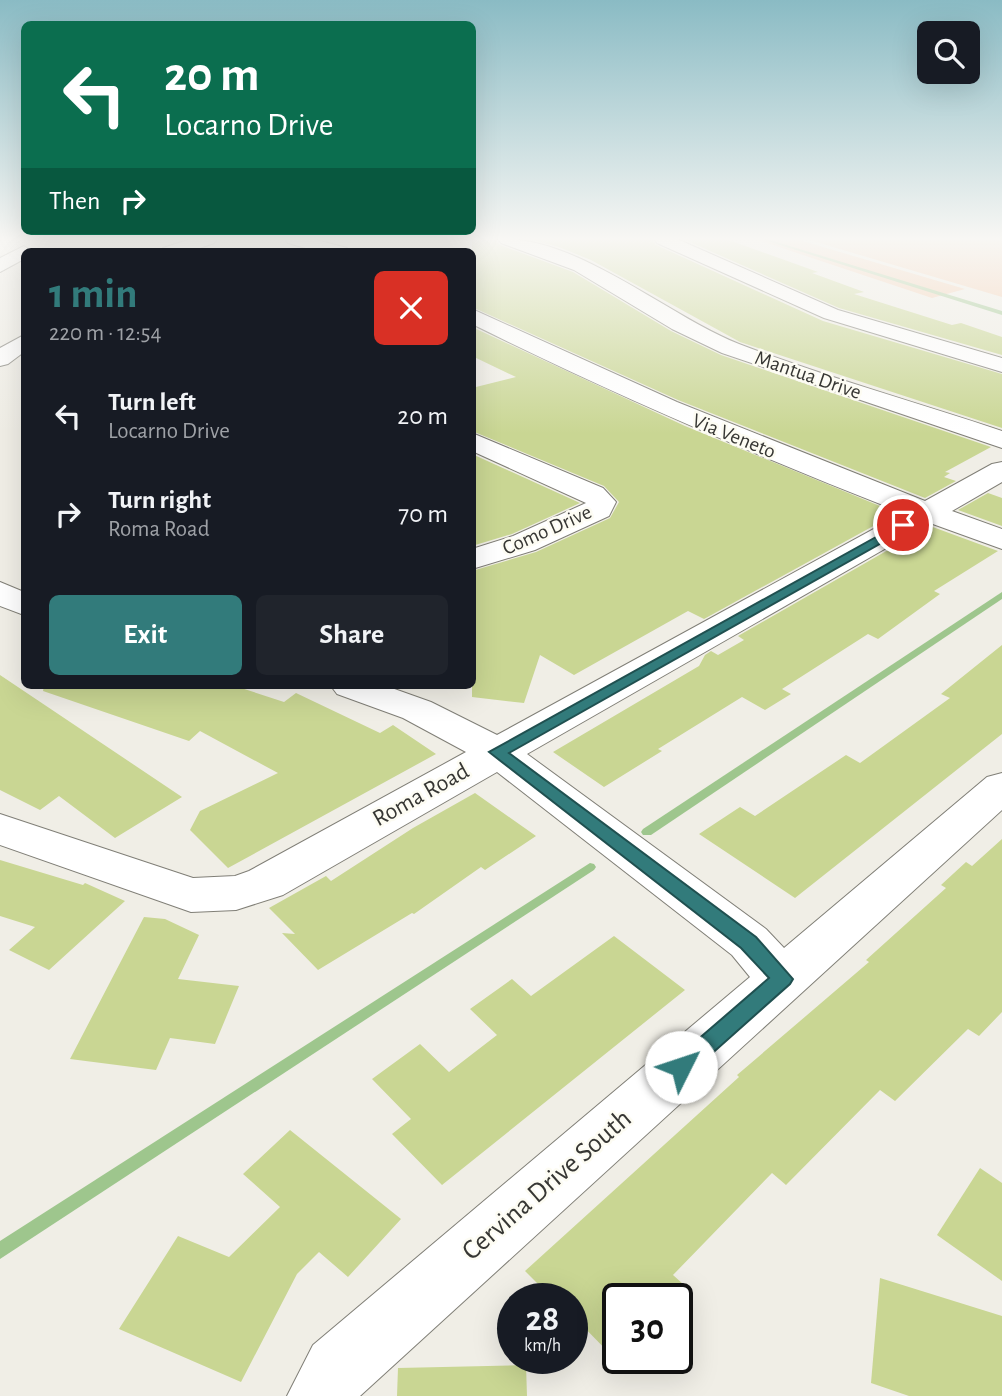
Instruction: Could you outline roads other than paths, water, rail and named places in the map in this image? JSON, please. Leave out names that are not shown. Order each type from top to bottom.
[{"type":"street","name":"Mantua Drive","points":[[646,304],[730,348],[1002,440]]},
{"type":"street","points":[[809,304],[831,314],[1002,365]]},
{"type":"street","name":"Via Veneto","points":[[476,317],[618,387],[732,436],[1002,540]]},
{"type":"street","points":[[0,359],[21,344]]},
{"type":"street","name":"Como Drive","points":[[476,443],[593,494],[601,502],[598,510],[536,538],[476,558]]},
{"type":"street","name":"Roma Road","points":[[0,829],[191,895],[236,893],[266,883],[1002,470]]},
{"type":"street","points":[[0,592],[21,603]]},
{"type":"street","points":[[358,689],[418,710],[497,752],[749,942],[782,979]]},
{"type":"street","name":"Cervina Drive South","points":[[322,1396],[337,1369],[1002,787]]},
{"type":"waterway","points":[[973,304],[1002,313]]},
{"type":"waterway","points":[[647,832],[1002,595]]},
{"type":"waterway","points":[[0,1251],[590,867]]}]
